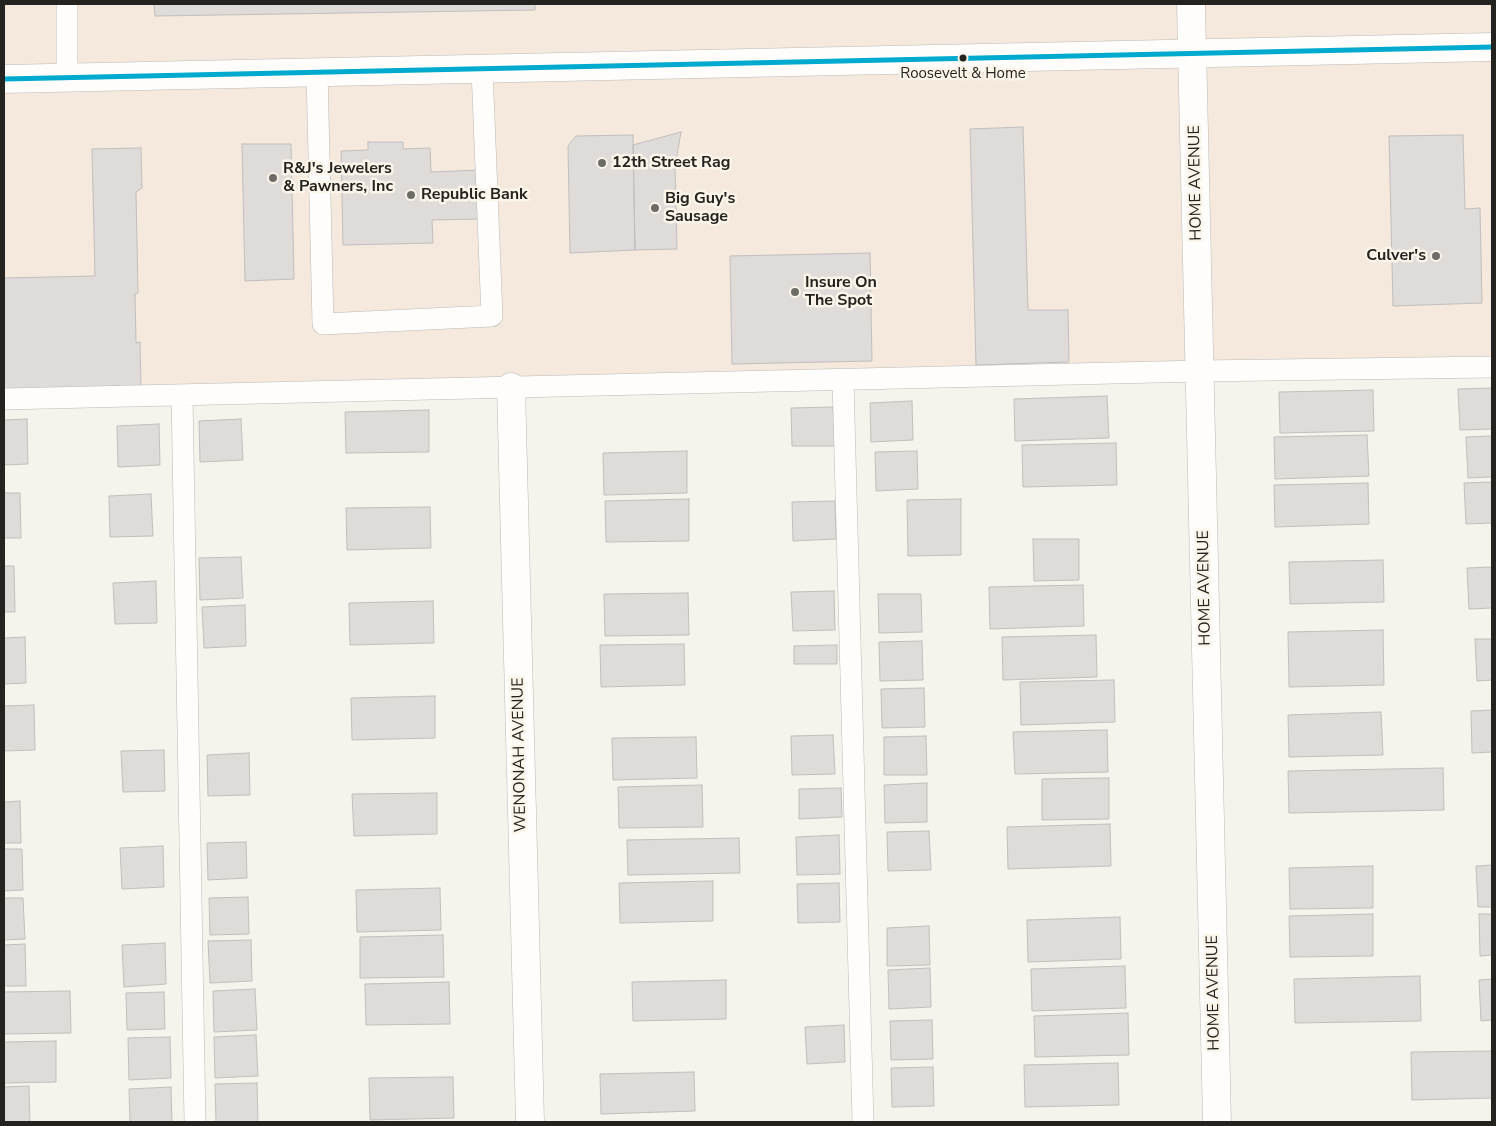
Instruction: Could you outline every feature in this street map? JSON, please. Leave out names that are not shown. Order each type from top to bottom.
[{"type":"street","name":"HOME AVENUE","points":[[1191,4],[1217,1122]]},
{"type":"street","points":[[4,79],[1492,47]]},
{"type":"street","name":"WENONAH AVENUE","points":[[511,387],[530,1122]]},
{"type":"lane","points":[[67,4],[67,78]]},
{"type":"lane","points":[[317,72],[323,324],[492,316],[482,69]]},
{"type":"lane","points":[[4,399],[1492,367]]},
{"type":"lane","points":[[843,380],[863,1122]]},
{"type":"lane","points":[[182,395],[195,1122]]},
{"type":"shaded area","points":[[4,4],[1492,4],[1492,359],[4,395]]},
{"type":"building","points":[[154,4],[535,4],[535,10],[155,16]]},
{"type":"building","points":[[1023,127],[1028,310],[1068,310],[1069,362],[976,365],[970,129]]},
{"type":"building","name":"Big Guy's Sausage","points":[[681,132],[675,167],[677,249],[635,250],[633,145]]},
{"type":"building","points":[[633,135],[635,250],[570,253],[568,146],[576,136]]},
{"type":"building","name":"Culver's","points":[[1463,135],[1465,209],[1480,208],[1482,303],[1393,306],[1389,136]]},
{"type":"building","name":"Republic Bank","points":[[368,142],[403,142],[403,149],[430,148],[431,172],[480,170],[481,219],[432,220],[433,243],[343,245],[341,151],[368,150]]},
{"type":"building","points":[[242,144],[291,144],[294,279],[245,281]]},
{"type":"building","points":[[141,148],[142,188],[136,192],[138,293],[135,294],[136,343],[140,342],[141,387],[4,391],[4,278],[95,276],[92,149]]},
{"type":"building","points":[[870,253],[872,361],[732,364],[730,256]]},
{"type":"building","points":[[1492,388],[1492,429],[1460,430],[1458,389]]},
{"type":"building","points":[[1373,390],[1374,431],[1280,433],[1279,392]]},
{"type":"building","points":[[1107,396],[1109,438],[1015,441],[1014,399]]},
{"type":"building","points":[[912,401],[913,440],[871,442],[870,403]]},
{"type":"building","points":[[833,407],[835,446],[792,446],[791,408]]},
{"type":"building","points":[[429,410],[429,452],[346,453],[345,412]]},
{"type":"building","points":[[27,419],[28,464],[4,465],[4,420]]},
{"type":"building","points":[[241,419],[243,460],[200,462],[199,421]]},
{"type":"building","points":[[159,424],[160,465],[118,467],[117,426]]},
{"type":"building","points":[[1367,435],[1369,476],[1275,479],[1274,437]]},
{"type":"building","points":[[1492,436],[1492,477],[1468,478],[1466,437]]},
{"type":"building","points":[[1116,443],[1117,485],[1023,487],[1022,445]]},
{"type":"building","points":[[687,451],[687,493],[604,495],[603,453]]},
{"type":"building","points":[[917,451],[918,489],[876,491],[875,452]]},
{"type":"building","points":[[1492,482],[1492,523],[1466,524],[1464,483]]},
{"type":"building","points":[[1368,483],[1369,524],[1275,527],[1274,485]]},
{"type":"building","points":[[4,493],[20,493],[21,538],[4,538]]},
{"type":"building","points":[[151,494],[153,536],[110,537],[109,496]]},
{"type":"building","points":[[689,499],[689,541],[606,542],[605,501]]},
{"type":"building","points":[[961,499],[961,555],[908,556],[907,500]]},
{"type":"building","points":[[835,501],[836,539],[793,541],[792,502]]},
{"type":"building","points":[[430,507],[431,548],[347,550],[346,508]]},
{"type":"building","points":[[1033,539],[1079,539],[1079,580],[1034,581]]},
{"type":"building","points":[[241,557],[243,598],[200,600],[199,558]]},
{"type":"building","points":[[1383,560],[1384,602],[1290,604],[1289,562]]},
{"type":"building","points":[[4,566],[14,566],[15,612],[4,612]]},
{"type":"building","points":[[1492,567],[1492,608],[1469,609],[1467,568]]},
{"type":"building","points":[[156,581],[157,623],[115,624],[113,583]]},
{"type":"building","points":[[1083,585],[1084,626],[990,629],[989,587]]},
{"type":"building","points":[[834,591],[835,630],[793,631],[791,592]]},
{"type":"building","points":[[688,593],[689,635],[605,636],[604,594]]},
{"type":"building","points":[[878,594],[921,594],[922,632],[879,633]]},
{"type":"building","points":[[433,601],[434,643],[350,645],[349,603]]},
{"type":"building","points":[[245,605],[246,646],[204,648],[202,607]]},
{"type":"building","points":[[1383,630],[1384,685],[1289,687],[1288,632]]},
{"type":"building","points":[[1096,635],[1097,677],[1003,680],[1002,637]]},
{"type":"building","points":[[25,637],[26,683],[4,684],[4,638]]},
{"type":"building","points":[[1475,639],[1492,639],[1492,680],[1477,681]]},
{"type":"building","points":[[922,641],[923,680],[880,681],[879,642]]},
{"type":"building","points":[[684,644],[685,685],[601,687],[600,645]]},
{"type":"building","points":[[837,645],[837,664],[794,664],[794,646]]},
{"type":"building","points":[[1114,680],[1115,722],[1021,725],[1020,682]]},
{"type":"building","points":[[924,688],[925,727],[882,728],[881,689]]},
{"type":"building","points":[[435,696],[435,738],[352,740],[351,698]]},
{"type":"building","points":[[34,705],[35,750],[4,751],[4,706]]},
{"type":"building","points":[[1492,710],[1492,752],[1472,753],[1471,711]]},
{"type":"building","points":[[1381,712],[1383,755],[1289,757],[1288,715]]},
{"type":"building","points":[[1107,730],[1108,772],[1015,774],[1013,732]]},
{"type":"building","points":[[833,735],[835,774],[792,775],[791,736]]},
{"type":"building","points":[[926,736],[927,775],[884,775],[884,737]]},
{"type":"building","points":[[696,737],[697,778],[613,780],[612,738]]},
{"type":"building","points":[[164,750],[165,791],[123,792],[121,751]]},
{"type":"building","points":[[249,753],[250,795],[208,796],[207,755]]},
{"type":"building","points":[[1443,768],[1444,810],[1289,813],[1288,771]]},
{"type":"building","points":[[1109,778],[1109,819],[1042,820],[1042,779]]},
{"type":"building","points":[[927,783],[927,822],[885,823],[884,785]]},
{"type":"building","points":[[702,785],[703,827],[619,828],[618,787]]},
{"type":"building","points":[[841,788],[842,817],[799,819],[799,789]]},
{"type":"building","points":[[437,793],[437,834],[354,836],[352,794]]},
{"type":"building","points":[[20,801],[21,843],[4,843],[4,802]]},
{"type":"building","points":[[1110,824],[1111,866],[1008,869],[1007,827]]},
{"type":"building","points":[[929,831],[931,870],[888,871],[887,832]]},
{"type":"building","points":[[839,835],[840,874],[797,875],[796,837]]},
{"type":"building","points":[[739,838],[740,873],[628,875],[627,840]]},
{"type":"building","points":[[246,842],[247,878],[208,880],[207,843]]},
{"type":"building","points":[[163,846],[164,887],[122,889],[120,848]]},
{"type":"building","points":[[4,849],[22,849],[23,890],[4,891]]},
{"type":"building","points":[[1492,865],[1492,907],[1478,907],[1476,866]]},
{"type":"building","points":[[1373,866],[1373,908],[1290,909],[1289,868]]},
{"type":"building","points":[[713,881],[713,921],[620,923],[619,883]]},
{"type":"building","points":[[839,883],[840,922],[798,923],[797,884]]},
{"type":"building","points":[[440,888],[441,930],[357,932],[356,890]]},
{"type":"building","points":[[248,897],[249,934],[210,935],[209,898]]},
{"type":"building","points":[[4,898],[23,898],[25,939],[4,940]]},
{"type":"building","points":[[1373,914],[1373,956],[1290,957],[1289,916]]},
{"type":"building","points":[[1479,914],[1492,914],[1492,955],[1480,956]]},
{"type":"building","points":[[1120,917],[1121,959],[1028,962],[1027,920]]},
{"type":"building","points":[[929,926],[930,965],[887,966],[887,928]]},
{"type":"building","points":[[443,935],[444,977],[360,978],[360,937]]},
{"type":"building","points":[[251,940],[252,981],[210,983],[208,941]]},
{"type":"building","points":[[165,943],[166,984],[124,987],[122,945]]},
{"type":"building","points":[[25,944],[26,986],[4,986],[4,945]]},
{"type":"building","points":[[1125,966],[1126,1008],[1032,1011],[1031,969]]},
{"type":"building","points":[[930,968],[931,1007],[889,1009],[888,970]]},
{"type":"building","points":[[1420,976],[1421,1021],[1295,1023],[1294,979]]},
{"type":"building","points":[[1492,979],[1492,1020],[1481,1021],[1479,980]]},
{"type":"building","points":[[726,980],[726,1019],[633,1021],[632,982]]},
{"type":"building","points":[[449,982],[450,1024],[366,1025],[365,984]]},
{"type":"building","points":[[255,989],[257,1030],[214,1032],[213,991]]},
{"type":"building","points":[[70,991],[71,1033],[4,1034],[4,992]]},
{"type":"building","points":[[164,992],[165,1029],[127,1030],[126,993]]},
{"type":"building","points":[[1128,1013],[1129,1055],[1035,1057],[1034,1016]]},
{"type":"building","points":[[932,1020],[933,1059],[891,1060],[890,1021]]},
{"type":"building","points":[[844,1025],[845,1062],[807,1064],[805,1027]]},
{"type":"building","points":[[256,1035],[258,1076],[215,1078],[214,1037]]},
{"type":"building","points":[[170,1037],[171,1078],[129,1080],[128,1038]]},
{"type":"building","points":[[56,1041],[56,1082],[4,1083],[4,1042]]},
{"type":"building","points":[[1492,1051],[1492,1098],[1412,1100],[1411,1052]]},
{"type":"building","points":[[1118,1063],[1119,1105],[1025,1107],[1024,1065]]},
{"type":"building","points":[[933,1067],[934,1106],[892,1107],[891,1068]]},
{"type":"building","points":[[694,1072],[695,1111],[601,1114],[600,1074]]},
{"type":"building","points":[[453,1077],[454,1118],[370,1120],[369,1078]]},
{"type":"building","points":[[257,1083],[258,1122],[216,1122],[215,1084]]},
{"type":"building","points":[[29,1086],[30,1122],[4,1122],[4,1087]]},
{"type":"building","points":[[171,1087],[172,1122],[130,1122],[129,1089]]},
{"type":"transit line","points":[[4,79],[1492,47]]},
{"type":"place","name":"Roosevelt & Home","points":[[963,58]]},
{"type":"place","name":"12th Street Rag","points":[[602,163]]},
{"type":"place","name":"R&J's Jewelers & Pawners, Inc","points":[[273,178]]},
{"type":"place","name":"Republic Bank","points":[[411,195]]},
{"type":"place","name":"Big Guy's Sausage","points":[[655,208]]},
{"type":"place","name":"Culver's","points":[[1436,256]]},
{"type":"place","name":"Insure On The Spot","points":[[795,292]]}]
